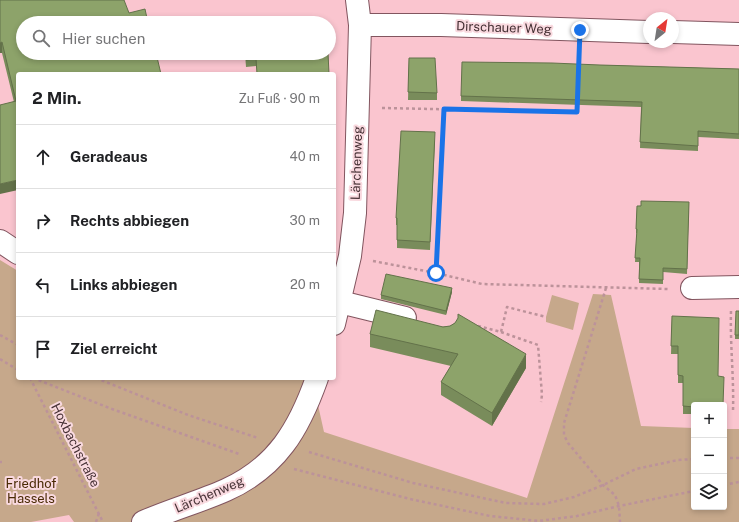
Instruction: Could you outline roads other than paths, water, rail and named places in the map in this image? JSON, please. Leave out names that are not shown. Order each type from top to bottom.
[{"type":"street","name":"Lärchenweg","points":[[336,317],[350,256],[355,213],[360,26],[357,0]]},
{"type":"street","name":"Dirschauer Weg","points":[[360,26],[441,25],[643,32]]},
{"type":"street","points":[[679,32],[739,34]]},
{"type":"street","points":[[0,241],[16,252]]},
{"type":"street","points":[[692,288],[735,287]]},
{"type":"street","points":[[340,302],[424,322]]},
{"type":"street","name":"Lärchenweg","points":[[144,522],[226,490],[249,477],[270,462],[284,446],[301,419],[316,380]]},
{"type":"park label","name":"Friedhof Hassels","points":[[31,490]]}]
